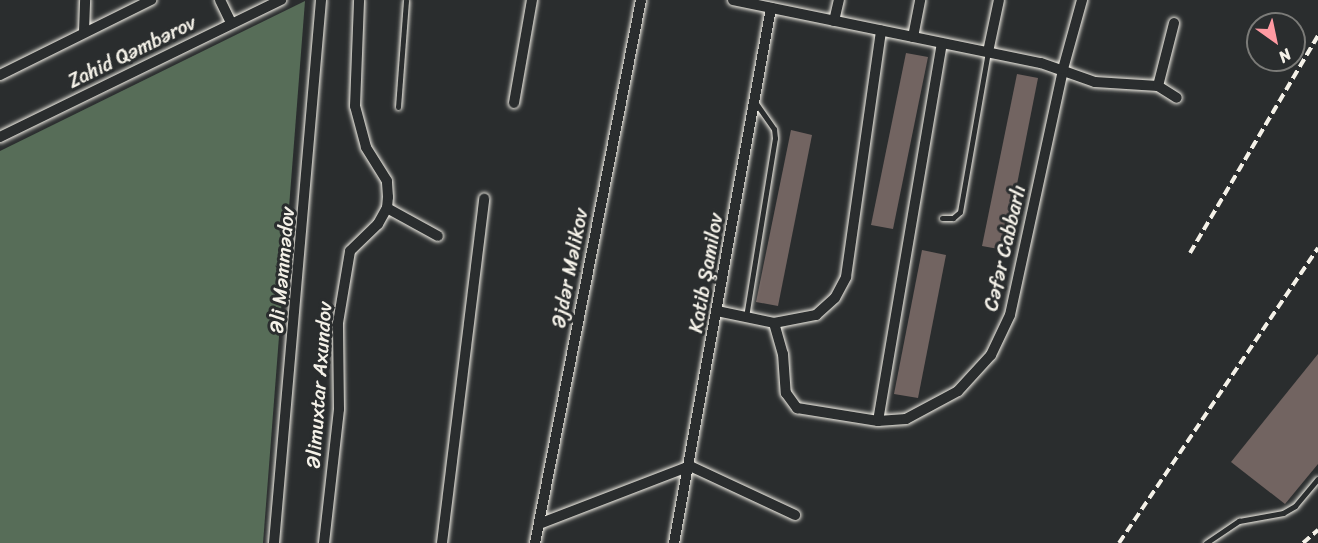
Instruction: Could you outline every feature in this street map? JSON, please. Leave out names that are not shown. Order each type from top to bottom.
[{"type":"street","points":[[84,32],[85,0]]},
{"type":"street","points":[[0,75],[151,0]]},
{"type":"street","points":[[220,0],[231,23]]},
{"type":"street","name":"Zahid Qəmbərov","points":[[0,137],[281,0]]},
{"type":"street","name":"Əli Məmmədov","points":[[274,543],[321,0]]},
{"type":"street","points":[[359,0],[355,106],[366,147],[387,181],[387,208],[438,236]]},
{"type":"street","points":[[514,103],[532,0]]},
{"type":"street","name":"Əjdər Məlikov","points":[[535,543],[641,0]]},
{"type":"street","points":[[733,0],[1063,69],[1107,85],[1158,86],[1177,98]]},
{"type":"street","points":[[789,12],[791,0]]},
{"type":"street","points":[[834,21],[839,0]]},
{"type":"street","points":[[913,37],[921,0]]},
{"type":"street","points":[[988,52],[999,0]]},
{"type":"street","name":"Cəfər Cabbarlı","points":[[774,323],[783,354],[786,393],[797,408],[878,421],[906,419],[958,391],[991,356],[1010,315],[1063,69],[1082,0]]},
{"type":"street","name":"Katib Şamilov","points":[[674,543],[690,466],[771,8]]},
{"type":"street","points":[[1158,86],[1174,23]]},
{"type":"street","points":[[717,311],[774,323],[816,315],[835,298],[846,277],[881,30]]},
{"type":"street","points":[[878,421],[942,43]]},
{"type":"street","points":[[442,543],[484,199]]},
{"type":"street","name":"Əlimuxtar Axundov","points":[[324,543],[339,409],[338,322],[350,251],[378,224],[387,208]]},
{"type":"street","points":[[538,524],[690,466],[795,515]]},
{"type":"lane","points":[[398,107],[406,0]]},
{"type":"lane","points":[[942,218],[954,218],[960,212],[988,52]]},
{"type":"lane","points":[[746,317],[775,138],[774,129],[754,100]]},
{"type":"lane","points":[[1206,543],[1239,521],[1283,513],[1295,506],[1318,479]]},
{"type":"green space","points":[[305,1],[263,543],[0,543],[0,151]]},
{"type":"building","points":[[906,53],[928,57],[893,229],[871,225]]},
{"type":"building","points":[[1017,74],[1038,78],[1004,250],[982,246]]},
{"type":"building","points":[[791,130],[812,135],[778,306],[756,302]]},
{"type":"building","points":[[922,250],[946,255],[918,398],[894,394]]},
{"type":"building","points":[[1318,354],[1318,464],[1285,504],[1231,462]]},
{"type":"railway","points":[[1190,253],[1318,36]]},
{"type":"railway","points":[[1119,543],[1318,248]]},
{"type":"railway","points":[[1303,543],[1318,530]]}]
